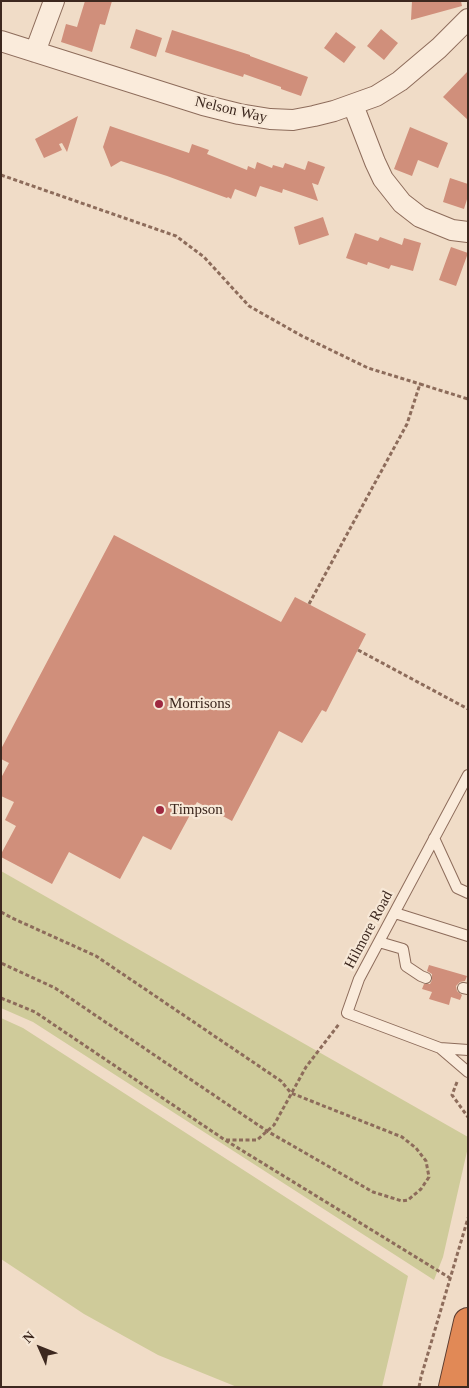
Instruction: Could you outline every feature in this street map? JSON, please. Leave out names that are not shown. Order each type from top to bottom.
[{"type":"highway","points":[[453,1387],[468,1322]]},
{"type":"street","points":[[35,52],[54,1]]},
{"type":"street","name":"Nelson Way","points":[[1,41],[202,104],[239,114],[270,119],[293,120],[321,115],[376,96],[400,81],[439,48],[468,19]]},
{"type":"street","points":[[353,105],[383,178],[402,203],[420,217],[452,230],[468,232]]},
{"type":"lane","name":"Hilmore Road","points":[[348,1013],[359,979],[468,775]]},
{"type":"lane","points":[[434,838],[457,888],[468,893]]},
{"type":"lane","points":[[394,913],[468,936]]},
{"type":"lane","points":[[378,942],[403,949],[406,966],[426,978]]},
{"type":"lane","points":[[348,1013],[440,1048],[468,1050]]},
{"type":"lane","points":[[440,1048],[468,1072]]},
{"type":"path","points":[[1,175],[176,236],[204,257],[249,306],[302,336],[368,368],[468,400]]},
{"type":"path","points":[[309,604],[407,424],[420,384]]},
{"type":"path","points":[[358,650],[468,709]]},
{"type":"path","points":[[1,912],[96,956],[281,1081],[291,1093],[402,1137],[416,1148],[426,1161],[429,1176],[421,1189],[408,1200],[402,1201],[374,1192],[267,1131],[55,988],[1,963]]},
{"type":"path","points":[[1,998],[36,1012],[225,1140],[450,1278]]},
{"type":"path","points":[[225,1140],[256,1140],[274,1125],[306,1067],[348,1013]]},
{"type":"path","points":[[419,1387],[468,1218]]},
{"type":"shaded area","points":[[1,871],[468,1137],[468,1147],[443,1257],[434,1280],[33,1022],[1,1008]]},
{"type":"shaded area","points":[[1,1018],[23,1028],[408,1276],[382,1387],[237,1387],[158,1355],[84,1314],[1,1259]]},
{"type":"building","points":[[85,1],[112,1],[105,25],[100,24],[92,52],[61,42],[66,24],[77,27]]},
{"type":"building","points":[[412,1],[461,1],[462,6],[411,20]]},
{"type":"building","points":[[136,29],[162,38],[156,57],[130,48]]},
{"type":"building","points":[[381,29],[398,43],[384,60],[367,46]]},
{"type":"building","points":[[172,30],[250,55],[308,77],[301,96],[244,74],[243,77],[165,52]]},
{"type":"building","points":[[336,32],[356,47],[344,63],[324,48]]},
{"type":"building","points":[[468,71],[468,120],[443,97]]},
{"type":"building","points":[[78,116],[67,152],[62,143],[59,144],[62,150],[44,158],[35,139]]},
{"type":"building","points":[[110,126],[189,153],[192,144],[209,150],[207,154],[247,170],[248,166],[255,169],[257,162],[272,168],[273,165],[283,168],[285,163],[305,170],[308,161],[325,167],[318,185],[312,183],[318,201],[283,189],[282,193],[260,186],[256,197],[235,189],[231,199],[121,161],[111,167],[103,147]]},
{"type":"building","points":[[410,127],[448,143],[438,168],[418,160],[412,176],[394,169]]},
{"type":"building","points":[[450,178],[468,184],[468,196],[464,209],[443,202]]},
{"type":"building","points":[[323,217],[329,235],[299,245],[294,227]]},
{"type":"building","points":[[355,233],[378,241],[380,237],[402,245],[404,238],[421,243],[413,271],[391,265],[389,269],[368,262],[367,265],[346,258]]},
{"type":"building","points":[[451,247],[468,253],[456,286],[439,280]]},
{"type":"building","name":"Morrisons","points":[[114,535],[281,622],[295,597],[366,634],[326,712],[322,710],[302,743],[279,731],[232,821],[197,802],[171,850],[143,836],[120,879],[69,852],[52,884],[1,857],[16,826],[5,820],[14,802],[1,796],[1,778],[9,763],[1,759],[1,749]]},
{"type":"building","points":[[429,965],[467,976],[465,981],[460,982],[456,986],[457,991],[462,995],[460,1000],[451,997],[449,1005],[429,999],[432,992],[422,989],[424,984],[430,984],[432,980],[432,974],[427,971]]},
{"type":"place","name":"Morrisons","points":[[159,704]]},
{"type":"place","name":"Timpson","points":[[160,810]]}]
